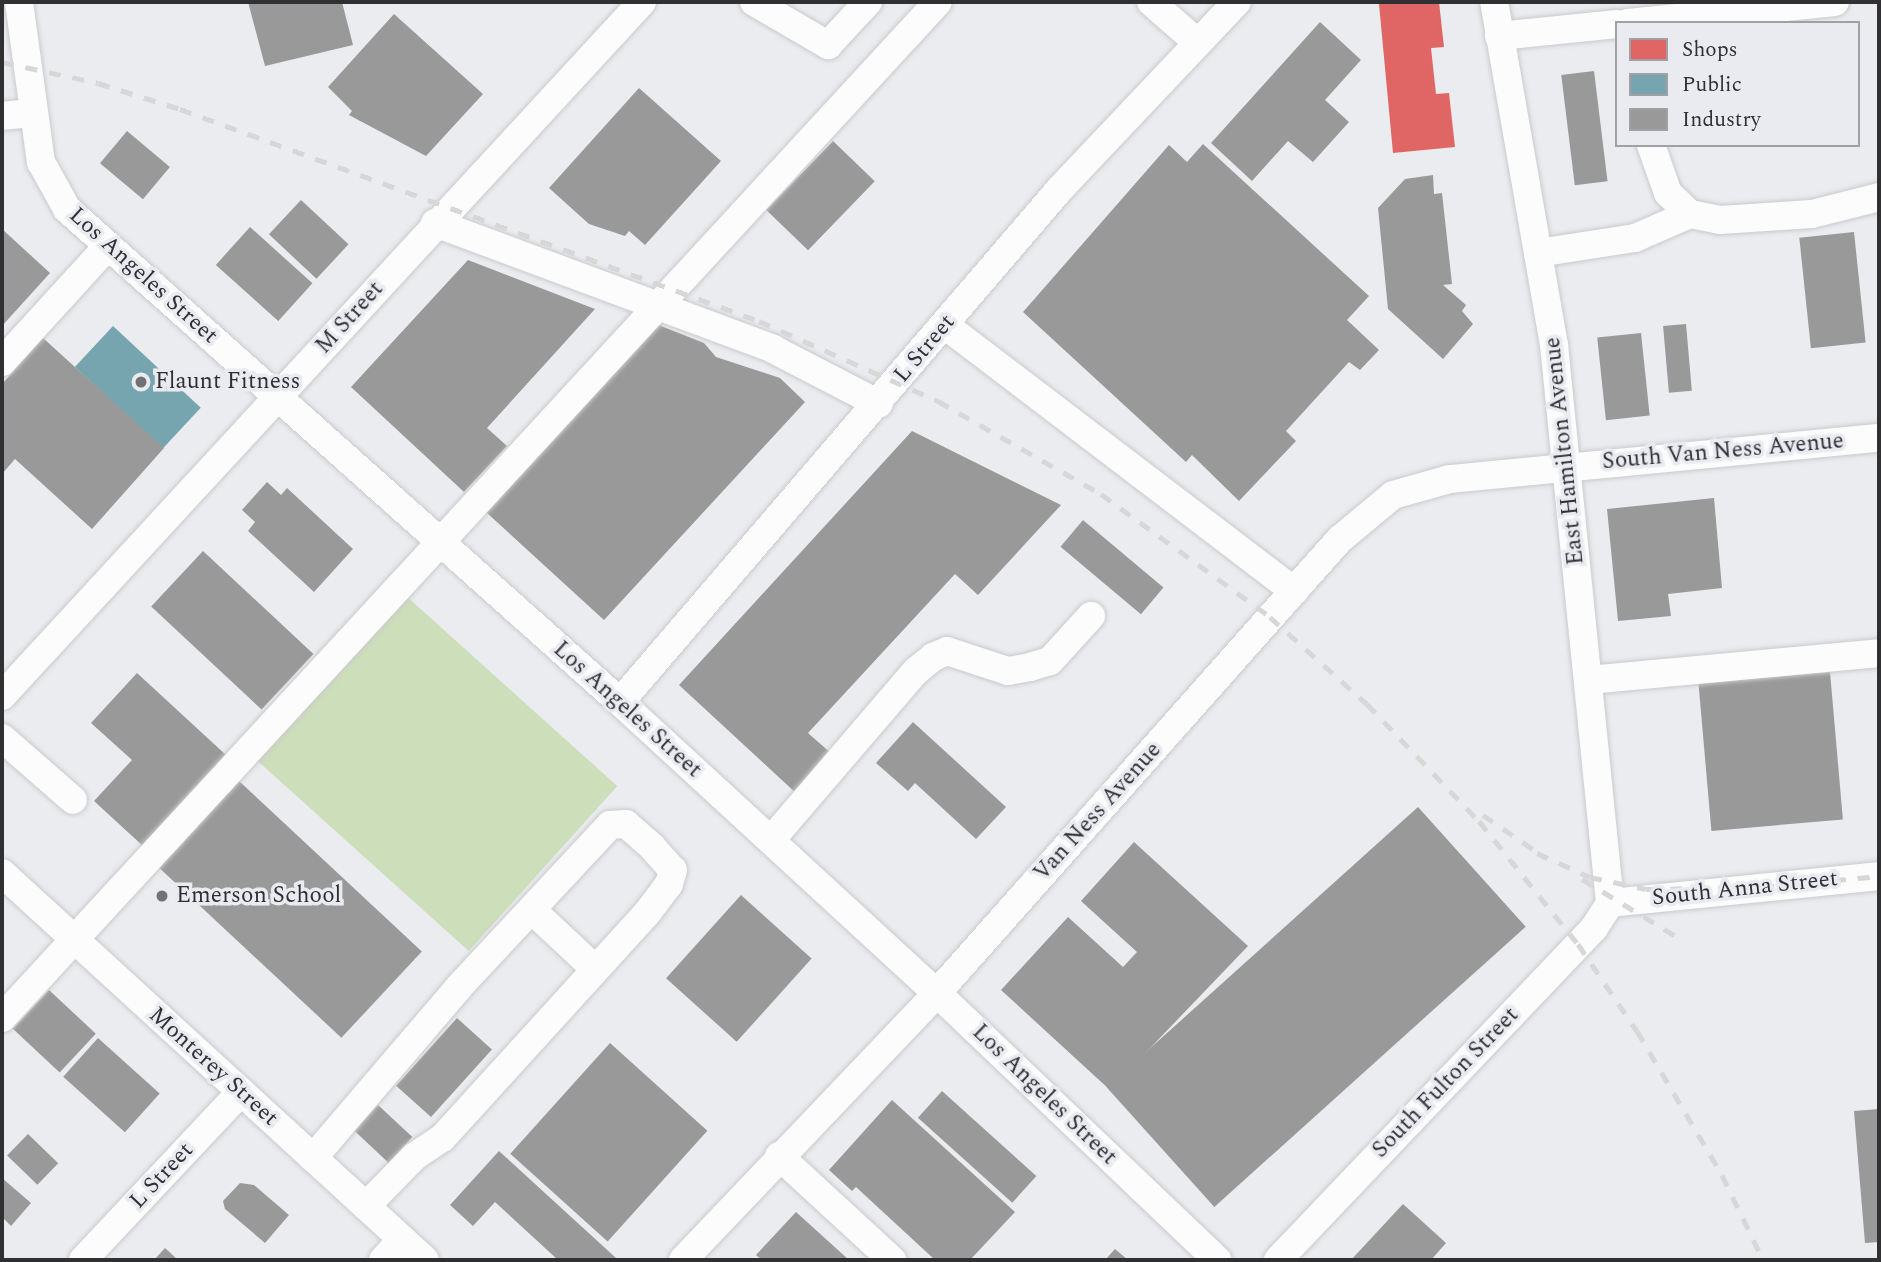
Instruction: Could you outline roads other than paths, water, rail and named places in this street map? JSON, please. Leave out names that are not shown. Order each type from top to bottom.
[{"type":"street","name":"Los Angeles Street","points":[[19,2],[31,113],[41,162],[67,209],[771,840],[937,993],[1217,1260]]},
{"type":"street","name":"M Street","points":[[2,696],[435,223],[642,2]]},
{"type":"street","points":[[754,2],[828,46],[868,2]]},
{"type":"street","points":[[2,1018],[938,2]]},
{"type":"street","points":[[1152,2],[1198,43]]},
{"type":"street","name":"L Street","points":[[620,702],[879,404],[1059,190],[1237,2]]},
{"type":"street","name":"East Hamilton Avenue","points":[[1494,2],[1555,345],[1610,903]]},
{"type":"street","points":[[1648,21],[1835,2]]},
{"type":"street","points":[[1499,36],[1615,24]]},
{"type":"street","points":[[2,116],[31,113]]},
{"type":"street","points":[[1652,147],[1668,193],[1690,214],[1720,220],[1812,214],[1879,197]]},
{"type":"street","points":[[1538,253],[1635,238],[1690,214]]},
{"type":"street","points":[[435,223],[773,349],[879,404]]},
{"type":"street","points":[[2,362],[107,247]]},
{"type":"street","points":[[945,325],[1294,591]]},
{"type":"street","name":"South Van Ness Avenue","points":[[1567,466],[1879,438]]},
{"type":"street","name":"Van Ness Avenue","points":[[683,1260],[779,1156],[937,993],[1366,513],[1393,495],[1450,479],[1567,466]]},
{"type":"street","points":[[771,840],[916,671],[933,657],[947,651],[1008,671],[1030,667],[1050,661],[1091,616]]},
{"type":"street","points":[[1589,680],[1879,653]]},
{"type":"street","points":[[2,738],[73,800]]},
{"type":"street","points":[[313,1158],[458,988],[616,822],[626,824],[652,847],[673,870],[669,884],[442,1138],[414,1157],[366,1206]]},
{"type":"street","name":"Monterey Street","points":[[2,873],[425,1260]]},
{"type":"street","name":"South Anna Street","points":[[1610,903],[1879,876]]},
{"type":"street","name":"South Fulton Street","points":[[1278,1260],[1594,928],[1610,903]]},
{"type":"street","points":[[533,911],[595,969]]},
{"type":"street","name":"L Street","points":[[83,1260],[241,1092]]},
{"type":"street","points":[[779,1156],[892,1260]]},
{"type":"street","points":[[383,1260],[402,1240]]},
{"type":"railway","points":[[2,62],[98,83],[180,109],[759,321],[938,401],[1101,494],[1270,617],[1367,704],[1479,821],[1578,944],[1637,1031],[1722,1175],[1763,1260]]},
{"type":"railway","points":[[1483,815],[1546,858]]},
{"type":"railway","points":[[1537,853],[1590,877],[1646,889],[1762,887],[1879,876]]},
{"type":"railway","points":[[1582,879],[1684,941]]},
{"type":"place","name":"Flaunt Fitness","points":[[141,382]]},
{"type":"place","name":"Emerson School","points":[[162,896]]}]
